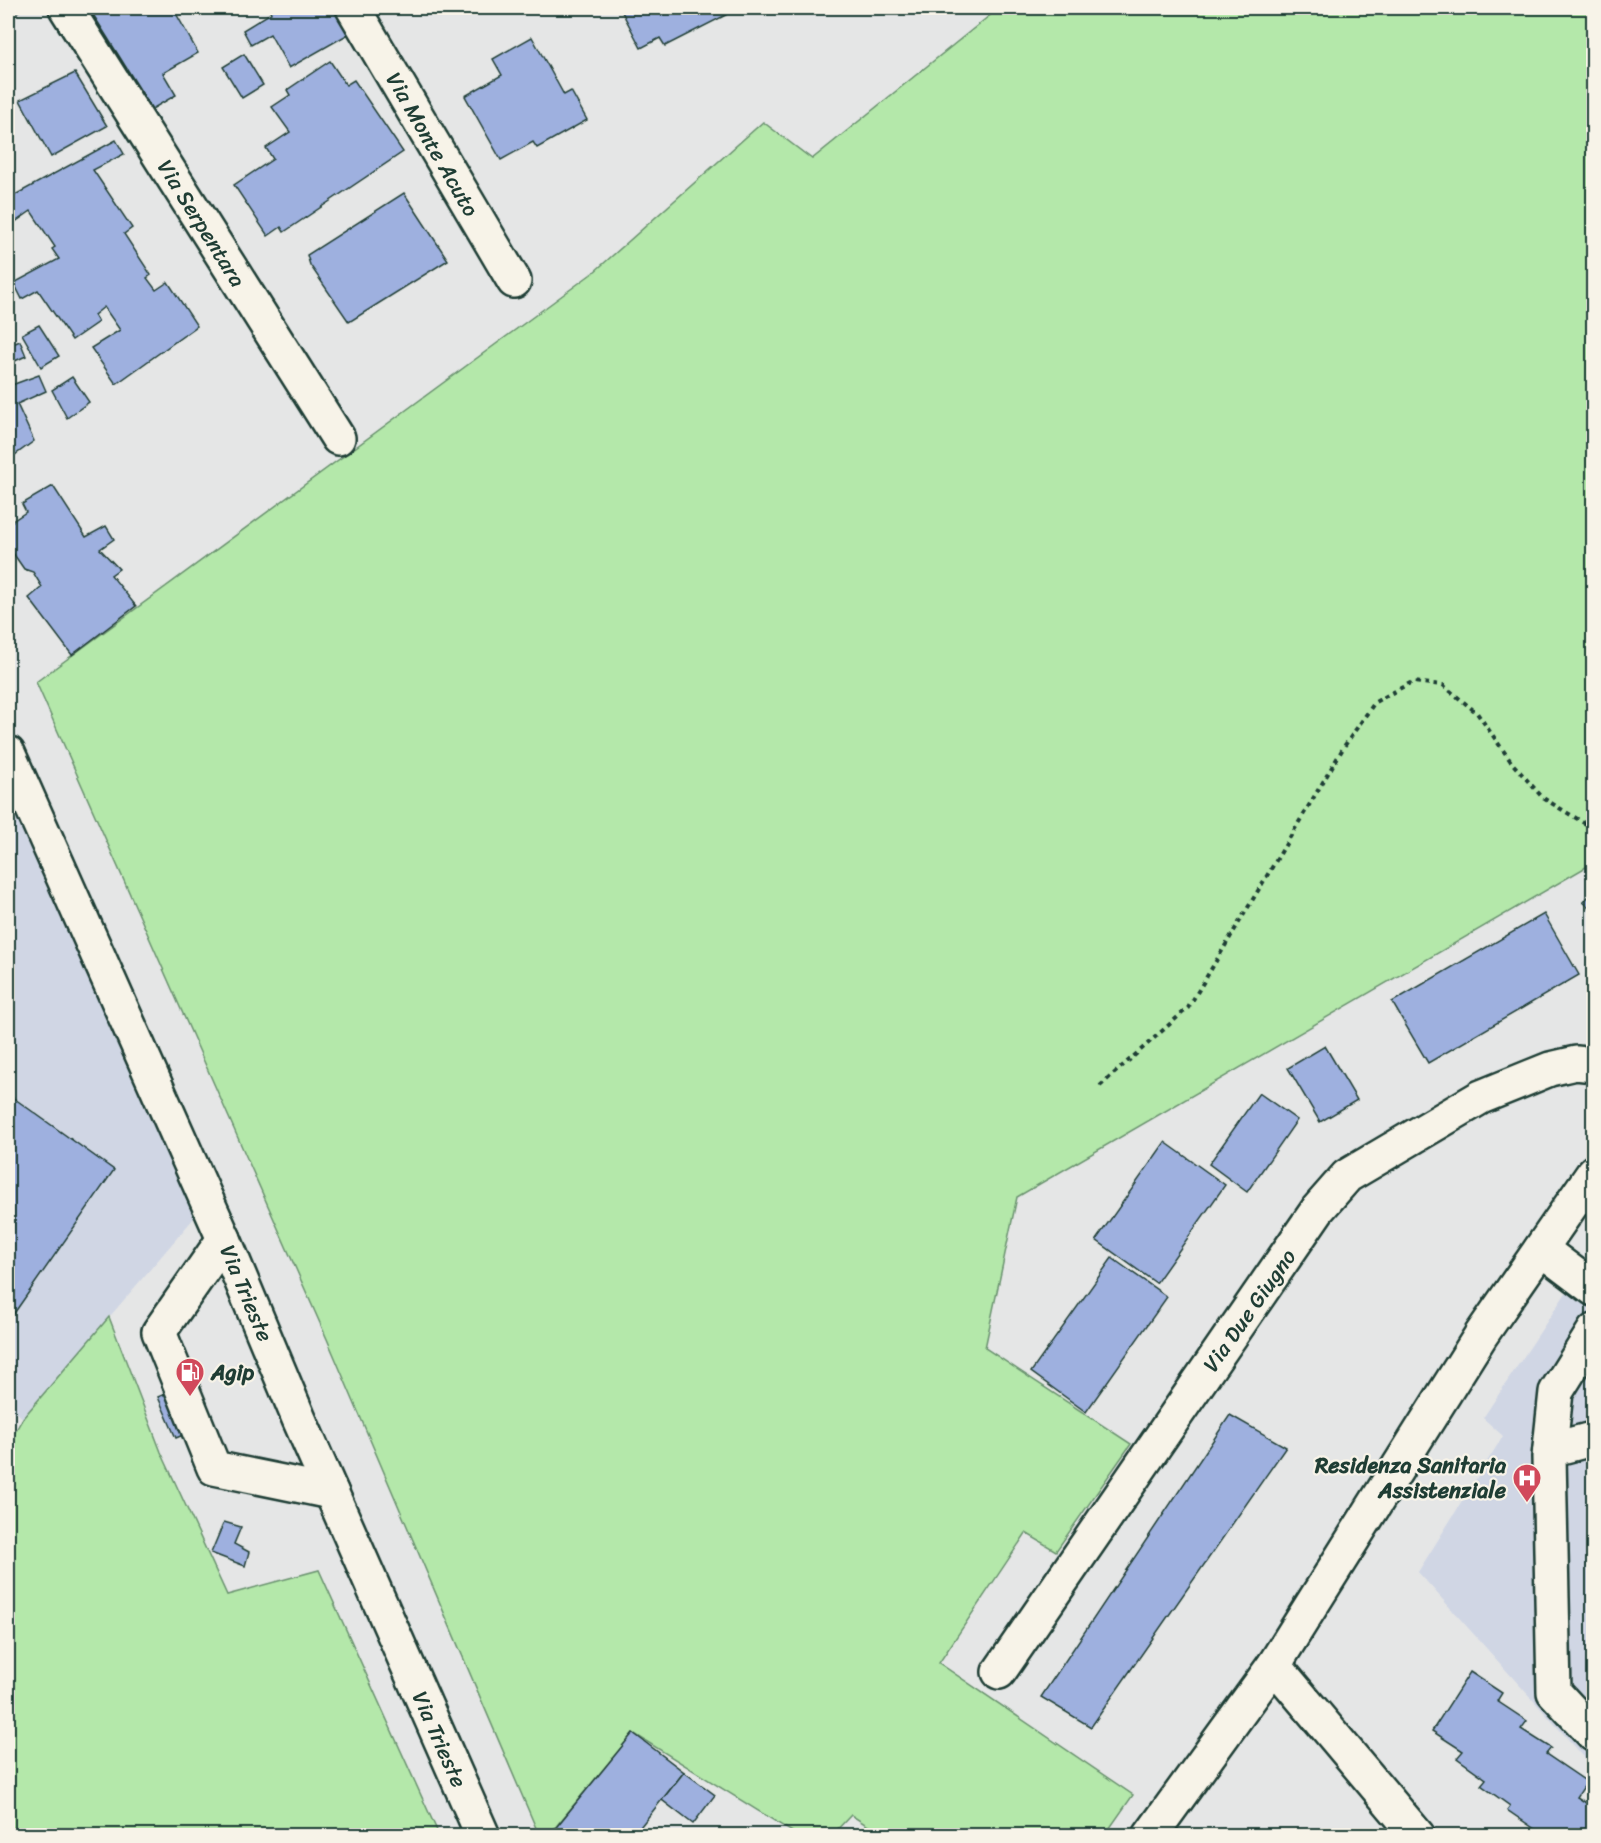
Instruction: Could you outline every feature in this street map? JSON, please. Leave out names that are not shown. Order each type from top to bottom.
[{"type":"street","name":"Via Serpentara","points":[[66,8],[338,438]]},
{"type":"street","name":"Via Monte Acuto","points":[[353,8],[514,281]]},
{"type":"street","name":"Via Trieste","points":[[10,768],[224,1239],[331,1492],[483,1836]]},
{"type":"street","name":"Via Due Giugno","points":[[999,1672],[1318,1209],[1347,1176],[1481,1096],[1551,1069],[1576,1063],[1593,1065]]},
{"type":"street","points":[[1150,1836],[1274,1665],[1481,1335],[1593,1172]]},
{"type":"street","points":[[224,1239],[159,1332],[214,1468],[331,1492]]},
{"type":"street","points":[[1540,1249],[1593,1289]]},
{"type":"street","points":[[1593,1331],[1556,1392],[1550,1450],[1554,1692],[1593,1735]]},
{"type":"street","points":[[1550,1450],[1588,1440],[1593,1442]]},
{"type":"street","points":[[1274,1665],[1418,1836]]},
{"type":"path","points":[[1100,1086],[1188,1008],[1345,746],[1375,702],[1412,682],[1443,685],[1477,712],[1512,763],[1543,798],[1593,829]]},
{"type":"shaded area","points":[[8,779],[200,1211],[23,1418],[8,1406]]},
{"type":"shaded area","name":"Residenza Sanitaria Assistenziale","points":[[1593,1252],[1593,1767],[1418,1572],[1503,1436],[1483,1418]]},
{"type":"green space","points":[[999,8],[1593,8],[1593,863],[1017,1197],[985,1348],[1131,1444],[1056,1551],[1026,1533],[939,1663],[1133,1795],[1105,1835],[882,1835],[851,1815],[832,1835],[797,1835],[633,1733],[549,1835],[539,1835],[327,1339],[36,682],[594,272],[763,122],[812,159]]},
{"type":"green space","points":[[109,1317],[161,1452],[227,1595],[319,1570],[439,1835],[8,1835],[8,1444],[23,1418]]},
{"type":"building","points":[[8,8],[24,8],[8,17]]},
{"type":"building","points":[[89,8],[173,8],[198,53],[163,73],[176,95],[152,109]]},
{"type":"building","points":[[269,8],[340,8],[354,31],[289,68],[270,34],[251,45],[243,30],[271,13]]},
{"type":"building","points":[[426,8],[444,8],[431,15]]},
{"type":"building","points":[[620,8],[722,8],[726,15],[665,46],[660,38],[641,48]]},
{"type":"building","points":[[532,37],[564,95],[571,91],[587,120],[537,148],[533,142],[501,160],[465,96],[502,75],[493,59]]},
{"type":"building","points":[[244,54],[263,85],[242,98],[223,67]]},
{"type":"building","points":[[330,61],[346,85],[354,80],[403,152],[284,232],[281,227],[268,236],[234,185],[273,159],[266,148],[290,132],[272,107],[290,95],[287,90]]},
{"type":"building","points":[[75,73],[107,126],[51,157],[20,100]]},
{"type":"building","points":[[116,140],[124,154],[93,170],[132,228],[124,234],[151,275],[147,278],[156,290],[168,282],[197,326],[116,384],[91,348],[120,330],[104,307],[94,315],[98,322],[72,340],[38,290],[22,299],[14,283],[59,259],[52,249],[55,247],[31,211],[11,225],[8,219],[8,182],[15,195]]},
{"type":"building","points":[[404,193],[448,260],[349,322],[310,265],[307,255]]},
{"type":"building","points":[[39,325],[59,356],[41,367],[22,334]]},
{"type":"building","points":[[20,341],[26,356],[8,364],[8,346]]},
{"type":"building","points":[[39,375],[46,391],[17,404],[34,441],[8,460],[8,383],[9,386]]},
{"type":"building","points":[[72,377],[89,402],[67,418],[52,390]]},
{"type":"building","points":[[53,486],[86,537],[106,526],[114,539],[100,549],[119,569],[111,575],[136,606],[72,655],[29,598],[42,587],[33,572],[24,569],[8,546],[8,524],[26,512],[22,504]]},
{"type":"building","points":[[1594,891],[1594,911],[1583,902]]},
{"type":"building","points":[[1544,914],[1579,975],[1428,1063],[1392,1002]]},
{"type":"building","points":[[1325,1046],[1357,1100],[1320,1122],[1288,1068]]},
{"type":"building","points":[[1259,1093],[1297,1120],[1247,1192],[1209,1164]]},
{"type":"building","points":[[8,1094],[114,1170],[8,1322]]},
{"type":"building","points":[[1165,1142],[1225,1185],[1156,1283],[1096,1240]]},
{"type":"building","points":[[1112,1258],[1167,1297],[1086,1412],[1031,1372]]},
{"type":"building","points":[[189,1384],[207,1425],[176,1438],[158,1397]]},
{"type":"building","points":[[1230,1415],[1286,1447],[1091,1727],[1041,1697]]},
{"type":"building","points":[[224,1522],[241,1527],[234,1544],[249,1552],[245,1566],[211,1553]]},
{"type":"building","points":[[1470,1672],[1502,1693],[1497,1701],[1527,1721],[1521,1729],[1551,1748],[1546,1754],[1587,1782],[1577,1797],[1594,1808],[1594,1836],[1545,1836],[1507,1810],[1510,1806],[1481,1785],[1486,1779],[1457,1758],[1463,1751],[1432,1731]]},
{"type":"building","points":[[633,1733],[684,1772],[633,1836],[549,1836]]},
{"type":"building","points":[[684,1772],[715,1795],[693,1824],[662,1800]]},
{"type":"place","name":"Agip","points":[[190,1398]]},
{"type":"place","name":"Residenza Sanitaria Assistenziale","points":[[1527,1504]]}]
